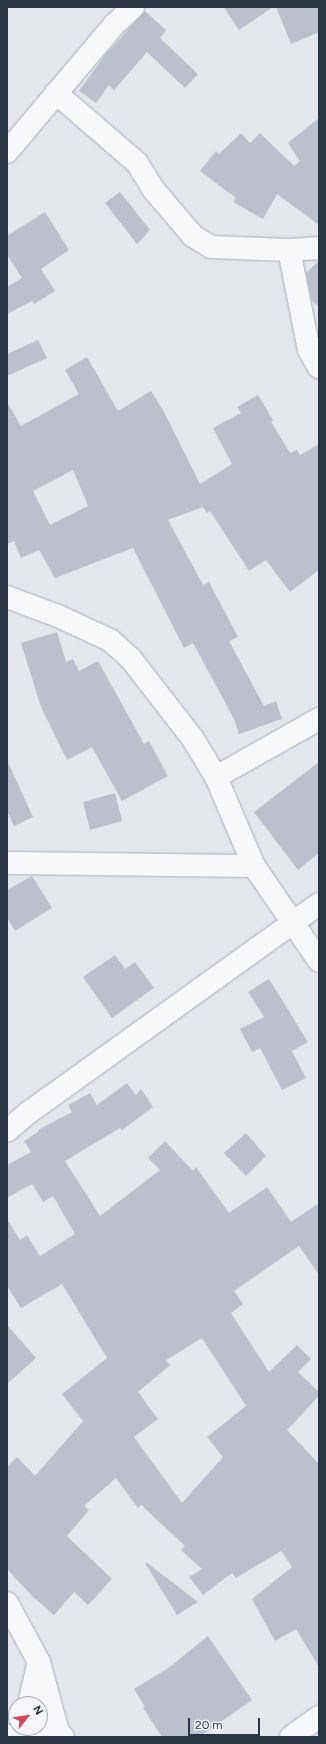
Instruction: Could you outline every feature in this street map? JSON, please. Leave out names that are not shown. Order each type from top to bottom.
[{"type":"street","points":[[8,150],[114,25],[132,7]]},
{"type":"street","points":[[56,93],[137,163],[153,190],[193,236],[211,246],[289,250],[319,248]]},
{"type":"street","points":[[289,250],[309,350],[319,367]]},
{"type":"street","points":[[7,597],[58,616],[110,640],[130,659],[193,739],[216,777],[254,866],[319,961]]},
{"type":"street","points":[[216,777],[319,719]]},
{"type":"street","points":[[7,863],[254,866]]},
{"type":"street","points":[[7,1131],[28,1113],[293,925],[319,904]]},
{"type":"street","points":[[7,1603],[38,1662],[60,1735],[48,1734]]},
{"type":"street","points":[[31,1696],[38,1662]]},
{"type":"street","points":[[290,1737],[319,1717]]},
{"type":"building","points":[[224,7],[273,7],[239,30]]},
{"type":"building","points":[[276,7],[319,7],[319,32],[291,44]]},
{"type":"building","points":[[145,11],[166,30],[160,38],[198,74],[185,88],[147,52],[114,90],[109,85],[96,103],[79,91],[105,55]]},
{"type":"building","points":[[319,118],[319,225],[277,194],[263,219],[233,202],[236,198],[200,171],[216,151],[219,154],[241,133],[250,143],[260,133],[294,166],[300,161],[288,143]]},
{"type":"building","points":[[120,192],[150,230],[137,244],[105,203]]},
{"type":"building","points":[[45,212],[69,250],[41,269],[55,291],[34,304],[32,301],[7,314],[7,287],[22,278],[7,255],[7,236]]},
{"type":"building","points":[[319,261],[319,307],[312,300],[306,273]]},
{"type":"building","points":[[38,340],[47,358],[7,376],[7,354]]},
{"type":"building","points":[[87,357],[118,411],[151,391],[164,412],[200,484],[232,464],[213,428],[241,413],[237,407],[258,395],[273,420],[271,422],[290,453],[297,450],[300,455],[319,444],[319,570],[290,592],[266,560],[249,571],[210,511],[207,513],[203,507],[168,520],[203,585],[209,582],[238,637],[229,641],[264,706],[276,701],[282,719],[239,734],[234,719],[193,643],[184,648],[133,548],[55,578],[39,550],[21,558],[14,541],[7,544],[7,402],[21,426],[79,394],[65,370]],"holes":[[[73,470],[88,506],[50,525],[33,491]]]},
{"type":"building","points":[[57,632],[66,662],[73,659],[79,671],[98,661],[144,744],[149,741],[168,776],[122,801],[92,747],[67,760],[41,707],[21,643]]},
{"type":"building","points":[[7,760],[33,817],[14,826],[7,811]]},
{"type":"building","points":[[319,762],[319,853],[298,870],[254,812]]},
{"type":"building","points":[[115,793],[122,821],[90,830],[83,802]]},
{"type":"building","points":[[32,876],[52,908],[15,931],[7,918],[7,890]]},
{"type":"building","points":[[115,955],[125,969],[135,962],[154,988],[112,1018],[83,977]]},
{"type":"building","points":[[269,979],[308,1042],[292,1051],[306,1078],[282,1090],[260,1048],[252,1052],[240,1029],[264,1017],[248,992]]},
{"type":"building","points":[[127,1083],[136,1095],[141,1089],[153,1107],[122,1130],[120,1128],[65,1161],[100,1216],[160,1170],[148,1158],[165,1141],[193,1171],[196,1167],[229,1213],[267,1187],[291,1222],[319,1203],[319,1275],[299,1246],[234,1291],[243,1304],[231,1313],[269,1372],[297,1345],[311,1359],[298,1372],[319,1392],[319,1396],[287,1430],[319,1464],[319,1667],[296,1629],[275,1641],[252,1599],[292,1567],[281,1551],[236,1578],[232,1573],[203,1595],[189,1577],[202,1569],[181,1550],[185,1546],[141,1505],[138,1508],[116,1478],[84,1506],[89,1510],[67,1536],[112,1579],[88,1605],[74,1592],[54,1615],[32,1596],[7,1569],[7,1467],[17,1457],[35,1476],[83,1421],[62,1394],[107,1358],[62,1284],[21,1308],[7,1286],[7,1219],[20,1240],[27,1235],[40,1256],[75,1234],[53,1196],[43,1202],[32,1184],[7,1198],[7,1165],[31,1152],[24,1141],[38,1132],[38,1130],[72,1112],[68,1105],[90,1093],[97,1105]],"holes":[[[202,1338],[246,1406],[207,1437],[223,1457],[182,1503],[134,1437],[158,1419],[138,1392],[170,1365],[166,1360]]]},
{"type":"building","points":[[246,1133],[266,1156],[246,1176],[224,1153]]},
{"type":"building","points":[[7,1325],[36,1358],[7,1384]]},
{"type":"building","points":[[146,1562],[198,1602],[177,1615],[145,1563]]},
{"type":"building","points":[[208,1636],[252,1700],[199,1737],[162,1737],[143,1708],[145,1707],[134,1689],[167,1669]]}]
